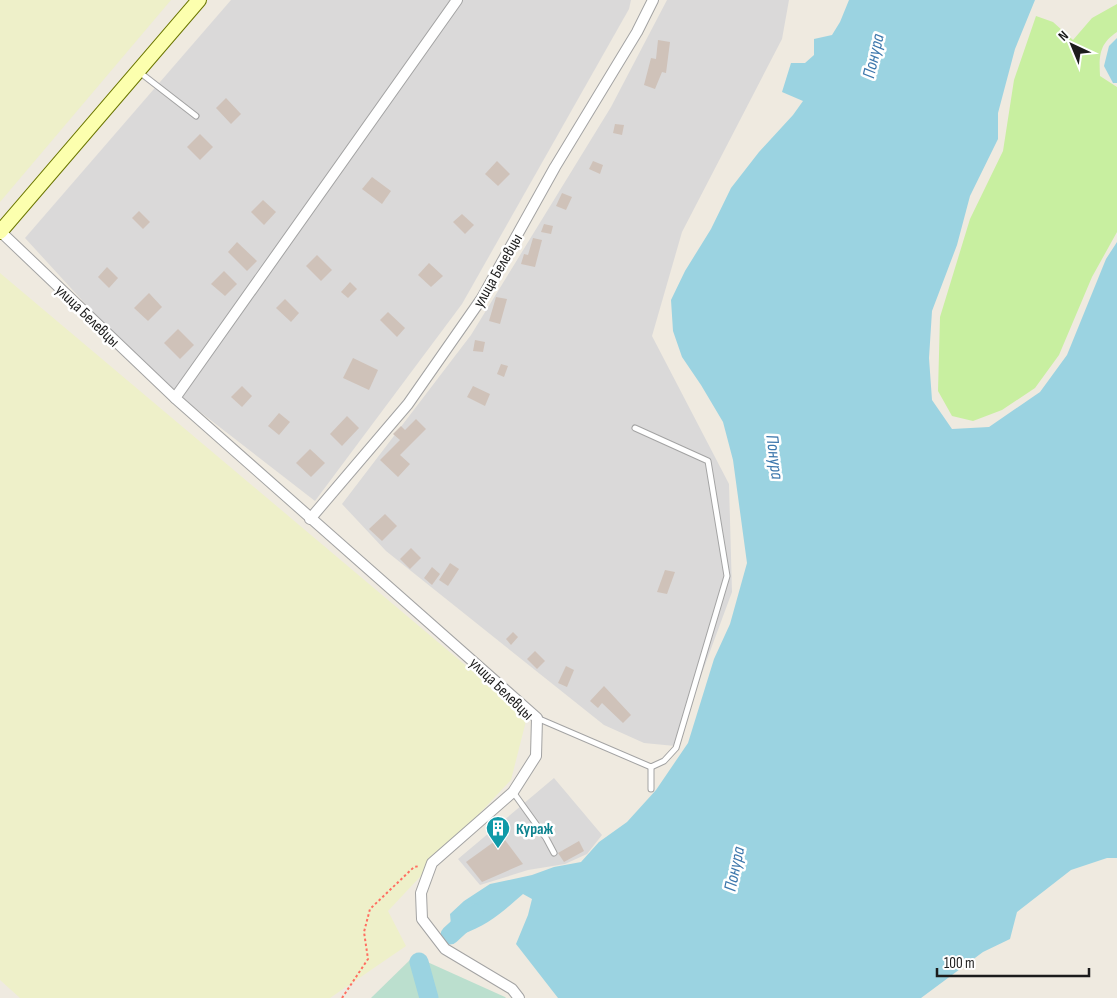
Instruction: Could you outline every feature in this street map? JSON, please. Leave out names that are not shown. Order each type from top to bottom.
[{"type":"main road","points":[[0,231],[199,0]]},
{"type":"street","points":[[175,398],[457,0]]},
{"type":"street","name":"улица Белевцы","points":[[310,519],[408,404],[482,298],[555,167],[637,32],[653,0]]},
{"type":"street","name":"улица Белевцы","points":[[0,231],[175,398],[537,718],[536,756],[513,792],[432,863],[420,892],[422,919],[445,949],[512,989],[519,998]]},
{"type":"lane","points":[[138,71],[196,116]]},
{"type":"lane","points":[[537,718],[651,767],[664,761],[676,748],[727,576],[708,461],[636,428]]},
{"type":"lane","points":[[651,767],[651,790]]},
{"type":"lane","points":[[513,792],[546,838],[554,853]]},
{"type":"path","points":[[342,998],[368,959],[364,932],[370,909],[414,867],[432,863]]},
{"type":"shaded area","points":[[231,0],[631,0],[629,9],[462,304],[315,501],[146,370],[25,238]]},
{"type":"shaded area","points":[[667,0],[789,0],[782,39],[682,232],[652,336],[729,484],[732,592],[675,746],[644,743],[604,725],[386,551],[342,504],[471,335],[611,107]]},
{"type":"shaded area","points":[[554,778],[602,835],[587,854],[565,864],[528,870],[480,885],[458,859]]},
{"type":"green space","points":[[0,0],[171,0],[0,202]]},
{"type":"green space","points":[[1117,4],[1117,32],[1107,41],[1101,51],[1100,76],[1117,87],[1117,232],[1092,277],[1059,355],[1035,388],[1002,410],[973,421],[952,416],[938,391],[940,317],[970,219],[1003,151],[1014,80],[1036,16],[1053,22],[1073,40],[1092,18]]},
{"type":"green space","points":[[0,273],[527,717],[511,780],[388,911],[406,946],[330,998],[20,998],[0,980]]},
{"type":"green space","points":[[414,956],[505,997],[506,998],[371,998]]},
{"type":"water","points":[[849,0],[1035,0],[1015,49],[998,113],[998,139],[970,196],[957,245],[932,311],[929,358],[932,400],[952,429],[989,427],[1040,392],[1067,355],[1106,259],[1117,242],[1117,858],[1107,858],[1071,870],[1017,912],[1010,939],[983,952],[921,998],[558,998],[516,944],[528,915],[532,899],[523,894],[487,923],[460,935],[451,925],[450,914],[464,901],[490,884],[581,862],[599,842],[627,822],[656,790],[688,743],[714,659],[730,624],[747,563],[733,460],[723,422],[682,357],[673,331],[671,300],[685,271],[711,229],[731,188],[803,101],[782,92],[791,63],[805,63],[814,55],[814,39],[832,35],[840,22]]},
{"type":"water","points":[[1117,38],[1117,83],[1113,83],[1104,66],[1109,46]]},
{"type":"building","points":[[658,40],[670,42],[666,73],[662,72],[655,89],[644,85],[651,58],[656,59]]},
{"type":"building","points":[[226,98],[241,114],[231,124],[216,108]]},
{"type":"building","points":[[615,124],[624,125],[622,135],[613,133]]},
{"type":"building","points":[[200,134],[213,147],[200,160],[187,147]]},
{"type":"building","points":[[497,161],[510,174],[498,186],[485,174]]},
{"type":"building","points":[[593,161],[603,165],[600,174],[589,169]]},
{"type":"building","points":[[372,177],[391,191],[382,204],[362,189]]},
{"type":"building","points":[[562,193],[572,197],[566,210],[556,206]]},
{"type":"building","points":[[263,200],[276,212],[264,225],[251,212]]},
{"type":"building","points":[[139,211],[150,222],[143,229],[132,218]]},
{"type":"building","points":[[462,214],[474,225],[465,234],[453,222]]},
{"type":"building","points":[[544,224],[553,226],[551,234],[541,232]]},
{"type":"building","points":[[533,238],[542,240],[535,267],[521,264],[524,254],[528,255]]},
{"type":"building","points":[[237,242],[257,261],[247,271],[228,252]]},
{"type":"building","points":[[317,255],[332,270],[321,281],[306,266]]},
{"type":"building","points":[[429,263],[443,276],[431,287],[418,275]]},
{"type":"building","points":[[107,267],[118,278],[109,288],[98,277]]},
{"type":"building","points":[[224,271],[237,284],[225,296],[211,284]]},
{"type":"building","points":[[350,282],[357,289],[348,298],[341,292]]},
{"type":"building","points":[[149,293],[162,307],[148,321],[134,308]]},
{"type":"building","points":[[496,297],[507,299],[500,324],[489,321]]},
{"type":"building","points":[[285,299],[299,313],[291,322],[276,308]]},
{"type":"building","points":[[388,312],[405,328],[397,337],[380,320]]},
{"type":"building","points":[[178,329],[194,345],[180,359],[164,343]]},
{"type":"building","points":[[475,340],[485,342],[483,352],[473,351]]},
{"type":"building","points":[[353,358],[378,370],[369,390],[343,378]]},
{"type":"building","points":[[501,364],[508,366],[504,377],[497,374]]},
{"type":"building","points":[[242,386],[252,396],[242,407],[231,397]]},
{"type":"building","points":[[473,386],[490,394],[485,406],[467,397]]},
{"type":"building","points":[[279,413],[290,422],[279,435],[268,426]]},
{"type":"building","points":[[347,416],[359,428],[342,446],[330,434]]},
{"type":"building","points":[[416,419],[426,429],[400,455],[410,464],[398,477],[380,460],[400,440],[393,434],[401,426],[405,430]]},
{"type":"building","points":[[310,449],[325,463],[311,477],[296,463]]},
{"type":"building","points":[[385,514],[397,526],[382,541],[369,529]]},
{"type":"building","points":[[411,548],[421,558],[410,569],[400,559]]},
{"type":"building","points":[[450,563],[459,569],[448,586],[439,580]]},
{"type":"building","points":[[432,567],[440,574],[432,585],[424,578]]},
{"type":"building","points":[[665,570],[675,572],[667,594],[657,592]]},
{"type":"building","points":[[513,632],[518,637],[511,645],[506,639]]},
{"type":"building","points":[[535,651],[545,661],[537,669],[527,659]]},
{"type":"building","points":[[566,666],[574,670],[567,687],[558,683]]},
{"type":"building","points":[[604,686],[631,715],[623,723],[602,703],[598,708],[590,701]]},
{"type":"building","name":"Кураж","points":[[502,836],[523,864],[482,882],[466,862]]},
{"type":"building","points":[[579,841],[584,851],[564,862],[558,853]]},
{"type":"waterway","name":"Понура","points":[[450,935],[474,913]]},
{"type":"waterway","name":"Понура","points":[[419,962],[429,998]]},
{"type":"place","name":"Кураж","points":[[498,849]]}]
